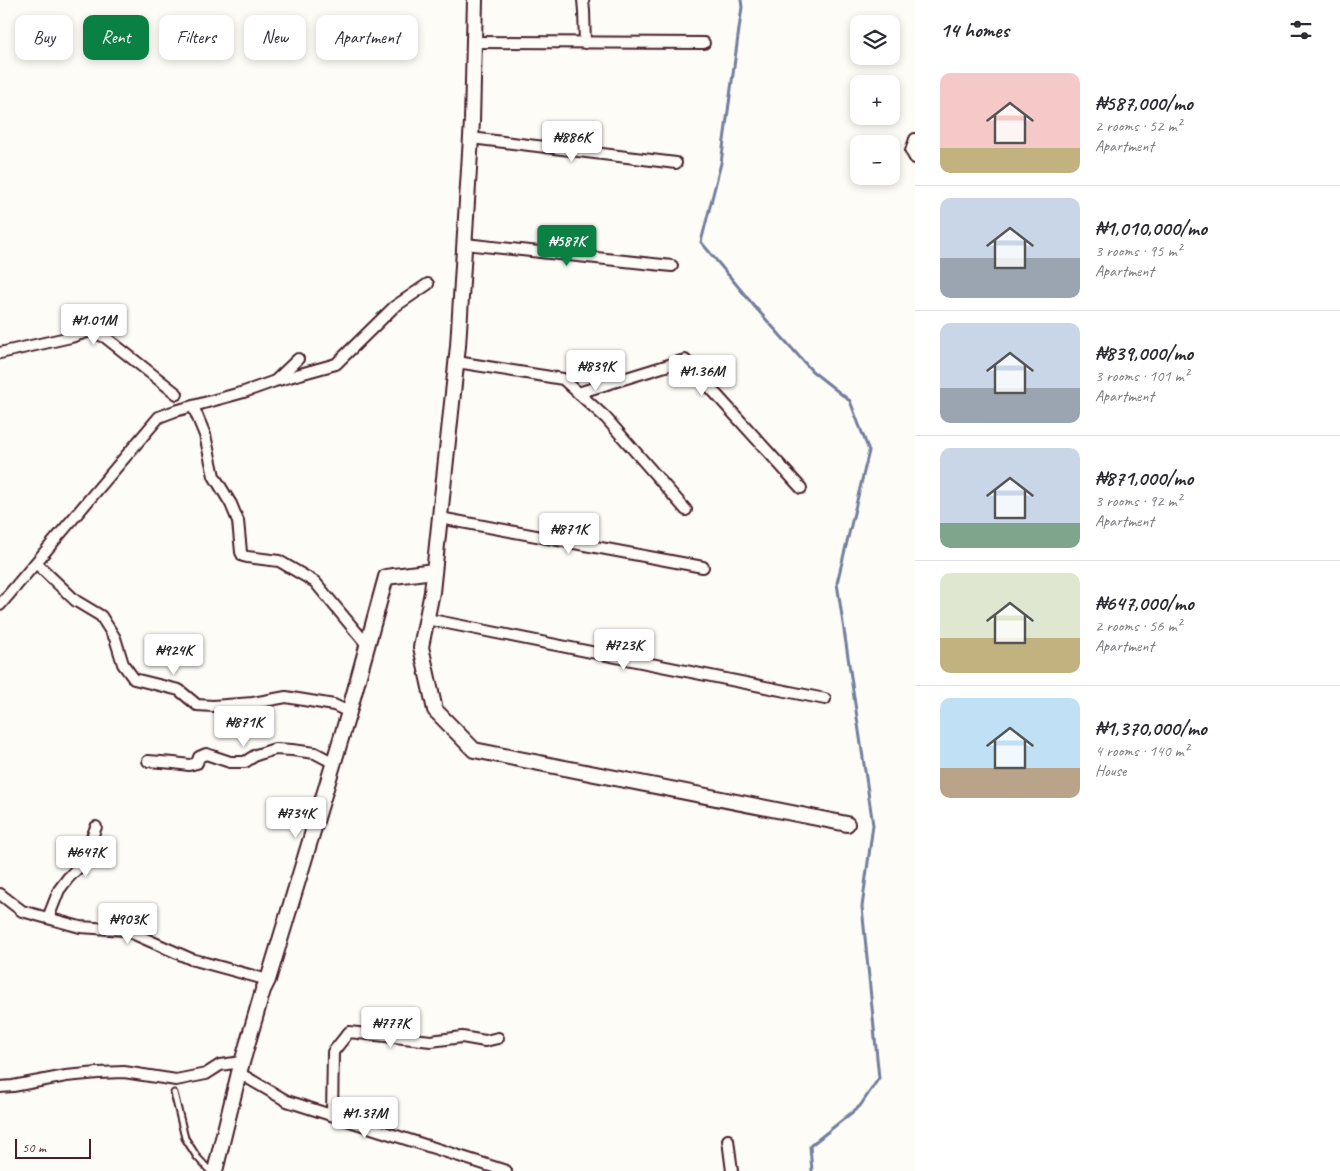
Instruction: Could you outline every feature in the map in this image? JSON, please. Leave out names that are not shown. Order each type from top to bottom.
[{"type":"street","points":[[475,0],[471,138],[457,362],[432,592],[421,648],[435,710],[474,750],[847,824]]},
{"type":"street","points":[[583,0],[585,43]]},
{"type":"street","points":[[474,42],[704,43]]},
{"type":"street","points":[[471,138],[676,163]]},
{"type":"street","points":[[915,139],[911,151],[915,158]]},
{"type":"street","points":[[465,244],[672,266]]},
{"type":"street","points":[[0,605],[158,417],[336,364],[394,307],[428,284]]},
{"type":"street","points":[[0,353],[90,331],[105,337],[176,394]]},
{"type":"street","points":[[275,381],[298,359]]},
{"type":"street","points":[[578,393],[685,360],[801,488]]},
{"type":"street","points":[[457,362],[563,378],[606,418],[686,510]]},
{"type":"street","points":[[193,406],[205,435],[214,476],[231,504],[238,521],[243,556],[279,561],[315,582],[368,646]]},
{"type":"street","points":[[440,518],[704,567]]},
{"type":"street","points":[[36,563],[76,600],[101,616],[115,638],[123,664],[134,679],[178,690],[197,705],[213,706],[252,703],[286,697],[334,706],[350,712]]},
{"type":"street","points":[[215,1171],[240,1068],[350,712],[386,577],[434,571]]},
{"type":"street","points":[[427,618],[825,699]]},
{"type":"street","points":[[148,761],[189,765],[197,763],[199,757],[206,754],[230,762],[245,762],[256,754],[275,749],[315,754],[334,763]]},
{"type":"street","points":[[48,918],[58,890],[78,868],[88,850],[96,826]]},
{"type":"street","points":[[0,894],[22,910],[80,927],[125,930],[191,959],[268,980]]},
{"type":"street","points":[[332,1115],[333,1052],[349,1032],[431,1041],[462,1037],[484,1041],[498,1038]]},
{"type":"street","points":[[0,1087],[66,1076],[98,1073],[124,1072],[176,1080],[206,1074],[220,1065],[240,1068],[287,1101],[506,1171]]},
{"type":"street","points":[[728,1140],[732,1171]]},
{"type":"lane","points":[[174,1092],[185,1138],[197,1157],[210,1171]]},
{"type":"waterway","points":[[741,0],[742,7],[721,163],[701,242],[812,371],[850,401],[869,451],[837,583],[873,825],[862,907],[879,1078],[860,1106],[810,1146],[812,1171]]}]
